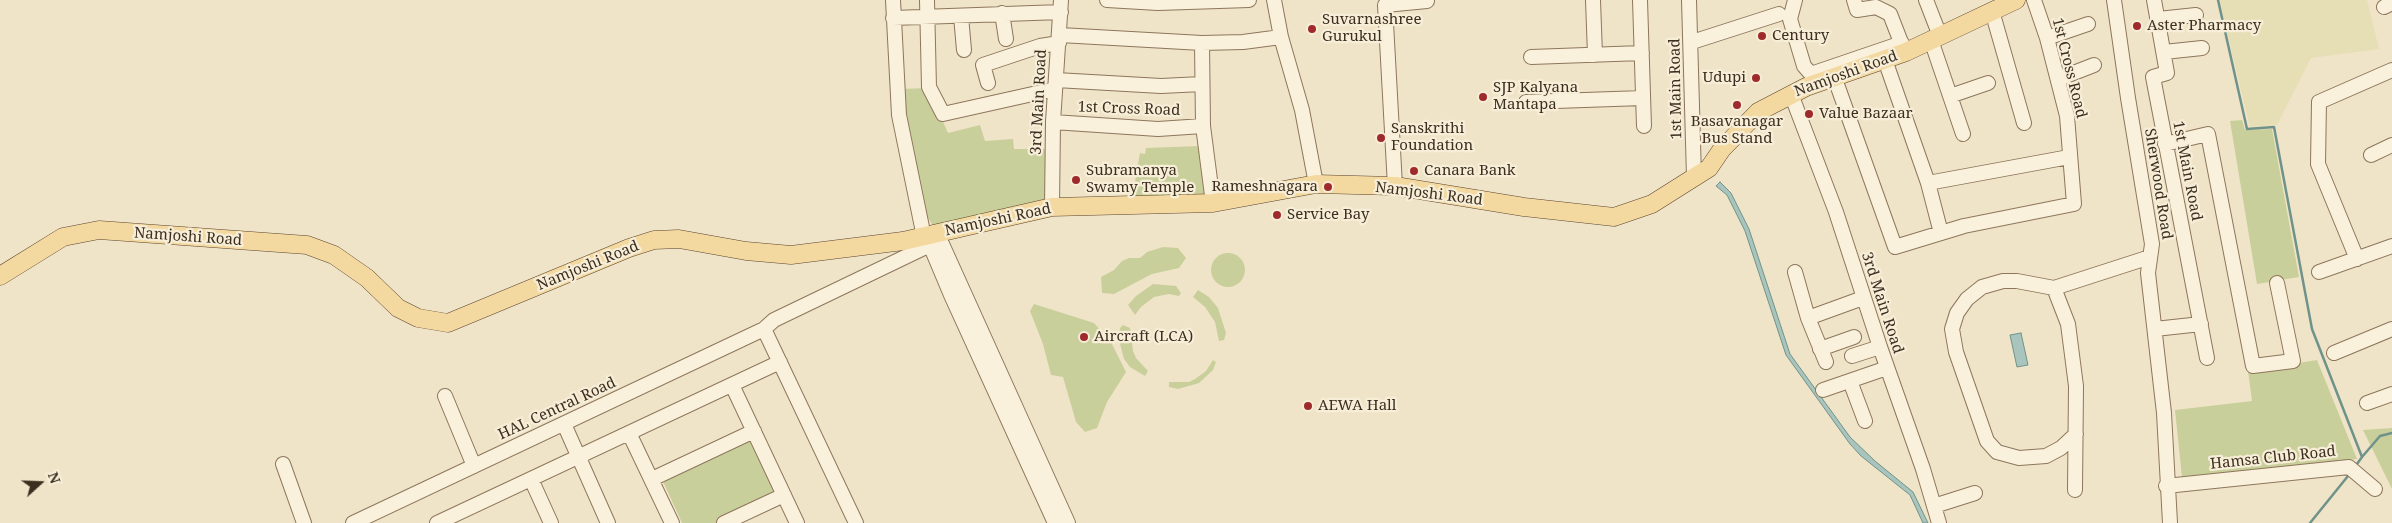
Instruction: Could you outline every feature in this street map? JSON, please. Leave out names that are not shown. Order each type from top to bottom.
[{"type":"main road","name":"Namjoshi Road","points":[[0,276],[63,237],[99,230],[307,245],[334,255],[367,278],[398,308],[418,318],[448,324],[629,248],[654,240],[679,239],[746,251],[791,255],[928,239],[1052,207],[1214,203],[1316,184],[1395,186],[1524,207],[1614,217],[1652,204],[1709,168],[1722,149],[1758,112],[1792,94],[1813,79],[1834,76],[1885,60],[1903,48],[1935,38],[2016,0]]},
{"type":"street","points":[[893,0],[899,115],[928,239],[950,295],[1055,523]]},
{"type":"street","points":[[926,0],[929,87],[943,114],[1055,84],[1161,86],[1202,84]]},
{"type":"street","points":[[1107,0],[1158,3],[1249,0]]},
{"type":"street","points":[[1274,0],[1281,37],[1302,110],[1316,184]]},
{"type":"street","points":[[1593,0],[1595,55]]},
{"type":"street","points":[[1640,0],[1644,126]]},
{"type":"street","name":"1st Main Road","points":[[1689,0],[1692,42],[1694,177]]},
{"type":"street","points":[[1795,0],[1790,19],[1804,66],[1813,79],[1903,48],[1890,14],[1876,7],[1857,10],[1854,0]]},
{"type":"street","points":[[1926,0],[1950,96],[1963,134]]},
{"type":"street","name":"1st Cross Road","points":[[1941,234],[1964,226],[2074,204],[2067,116],[2047,38],[2034,0]]},
{"type":"street","name":"Sherwood Road","points":[[2114,0],[2152,244],[2148,273],[2164,414],[2166,486],[2170,523]]},
{"type":"street","name":"1st Main Road","points":[[2154,0],[2167,73],[2153,77],[2207,358]]},
{"type":"street","points":[[1395,186],[1384,4],[1427,1]]},
{"type":"street","points":[[893,18],[961,16],[1061,6]]},
{"type":"street","name":"3rd Main Road","points":[[1052,207],[1053,122],[1061,6]]},
{"type":"street","points":[[1992,11],[2024,123]]},
{"type":"street","points":[[1002,13],[1006,39]]},
{"type":"street","points":[[1692,42],[1779,14]]},
{"type":"street","points":[[2158,19],[2196,15]]},
{"type":"street","points":[[961,16],[964,50]]},
{"type":"street","points":[[2047,38],[2088,24]]},
{"type":"street","points":[[988,83],[983,65],[1060,39],[1243,42],[1281,37]]},
{"type":"street","points":[[1202,42],[1203,126],[1214,203]]},
{"type":"street","points":[[2164,52],[2202,48]]},
{"type":"street","points":[[1531,57],[1642,53]]},
{"type":"street","points":[[1834,76],[1895,246],[1941,234],[1928,183],[1885,60]]},
{"type":"street","points":[[2058,79],[2094,65]]},
{"type":"street","points":[[2357,259],[2318,164],[2319,102],[2392,70]]},
{"type":"street","points":[[1950,96],[1988,83]]},
{"type":"street","name":"3rd Main Road","points":[[1792,94],[1836,212],[1939,523]]},
{"type":"street","points":[[1526,102],[1643,98]]},
{"type":"street","name":"1st Cross Road","points":[[1053,122],[1158,129],[1203,126]]},
{"type":"street","points":[[2165,144],[2208,134],[2253,366],[2293,361],[2277,283]]},
{"type":"street","points":[[2371,155],[2392,145]]},
{"type":"street","points":[[1928,183],[2069,156]]},
{"type":"street","points":[[928,239],[942,244],[1068,523]]},
{"type":"street","name":"HAL Central Road","points":[[361,521],[769,325],[928,239]]},
{"type":"street","points":[[2319,272],[2392,246]]},
{"type":"street","points":[[2055,291],[2150,257]]},
{"type":"street","points":[[2076,434],[2061,448],[2046,456],[2019,458],[1997,452],[1987,441],[1970,396],[1953,340],[1952,329],[1957,313],[1967,299],[1982,287],[2003,281],[2017,281],[2055,291],[2136,270],[2148,273]]},
{"type":"street","points":[[1795,272],[1808,318],[1826,362]]},
{"type":"street","points":[[2055,291],[2068,324],[2076,386],[2075,490]]},
{"type":"street","points":[[1808,318],[1863,298]]},
{"type":"street","points":[[2155,329],[2201,324]]},
{"type":"street","points":[[769,325],[780,362],[856,523]]},
{"type":"street","points":[[2334,353],[2392,329]]},
{"type":"street","points":[[1820,348],[1854,337]]},
{"type":"street","points":[[1852,356],[1880,347]]},
{"type":"street","points":[[437,523],[780,362]]},
{"type":"street","points":[[1823,390],[1887,368]]},
{"type":"street","points":[[1850,381],[1865,422]]},
{"type":"street","points":[[732,385],[797,523]]},
{"type":"street","points":[[2367,403],[2392,394]]},
{"type":"street","points":[[445,396],[474,466]]},
{"type":"street","points":[[564,424],[608,523]]},
{"type":"street","points":[[652,479],[754,431]]},
{"type":"street","points":[[630,433],[672,523]]},
{"type":"street","points":[[283,464],[304,523]]},
{"type":"street","name":"Hamsa Club Road","points":[[2166,486],[2349,467],[2375,489]]},
{"type":"street","points":[[531,479],[549,522]]},
{"type":"street","points":[[1934,506],[1975,493]]},
{"type":"street","points":[[724,523],[784,495]]},
{"type":"shaded area","points":[[2219,0],[2367,0],[2379,49],[2311,58],[2277,125],[2250,127]]},
{"type":"green space","points":[[928,88],[948,133],[980,125],[985,141],[1013,139],[1014,149],[1046,149],[1049,201],[934,227],[923,211],[901,89]]},
{"type":"green space","points":[[2242,120],[2245,130],[2272,129],[2299,277],[2257,284],[2230,121]]},
{"type":"green space","points":[[1200,146],[1209,199],[1132,200],[1140,153],[1145,154],[1146,148]]},
{"type":"green space","points":[[1163,247],[1178,248],[1186,258],[1179,268],[1152,274],[1114,294],[1102,293],[1101,277],[1114,270],[1122,261],[1129,258],[1140,258],[1147,252]]},
{"type":"green space","points":[[1228,253],[1235,254],[1240,258],[1244,263],[1244,277],[1240,282],[1235,286],[1228,287],[1221,286],[1216,282],[1212,277],[1211,270],[1212,263],[1216,258],[1221,254]]},
{"type":"green space","points":[[1153,284],[1176,286],[1181,293],[1179,296],[1169,294],[1154,297],[1141,307],[1135,315],[1128,305],[1136,296]]},
{"type":"green space","points":[[1198,290],[1209,297],[1218,308],[1226,333],[1224,340],[1219,341],[1215,322],[1205,307],[1193,297]]},
{"type":"green space","points":[[1034,304],[1094,323],[1111,342],[1126,372],[1107,402],[1097,428],[1085,432],[1076,422],[1063,377],[1051,375],[1043,344],[1030,311]]},
{"type":"green space","points":[[1123,325],[1130,328],[1133,351],[1136,358],[1148,371],[1145,376],[1130,367],[1124,359],[1119,340],[1120,328]]},
{"type":"green space","points":[[1213,360],[1216,362],[1213,370],[1199,383],[1178,389],[1169,387],[1169,382],[1189,382],[1195,379],[1206,371]]},
{"type":"green space","points":[[2317,360],[2357,459],[2182,477],[2175,410],[2252,401],[2248,371]]},
{"type":"green space","points":[[2392,428],[2392,489],[2363,430]]},
{"type":"green space","points":[[751,436],[778,495],[718,523],[682,523],[661,477]]},
{"type":"water","points":[[1720,182],[1731,193],[1749,229],[1790,354],[1850,437],[1875,461],[1913,492],[1928,523],[1923,523],[1910,495],[1861,456],[1850,444],[1786,355],[1745,231],[1727,195],[1716,186]]},
{"type":"water","points":[[2021,333],[2028,365],[2017,367],[2010,335]]},
{"type":"waterway","points":[[2218,0],[2247,129],[2274,127],[2312,329],[2362,457],[2357,464]]},
{"type":"waterway","points":[[2362,457],[2380,436],[2392,433]]},
{"type":"waterway","points":[[2310,523],[2348,476]]},
{"type":"place","name":"Aster Pharmacy","points":[[2137,26]]},
{"type":"place","name":"Suvarnashree Gurukul","points":[[1312,29]]},
{"type":"place","name":"Century","points":[[1762,36]]},
{"type":"place","name":"Udupi","points":[[1756,78]]},
{"type":"place","name":"SJP Kalyana Mantapa","points":[[1483,97]]},
{"type":"place","name":"Basavanagar Bus Stand","points":[[1737,105]]},
{"type":"place","name":"Value Bazaar","points":[[1809,114]]},
{"type":"place","name":"Sanskrithi Foundation","points":[[1381,138]]},
{"type":"place","name":"Canara Bank","points":[[1414,171]]},
{"type":"place","name":"Subramanya Swamy Temple","points":[[1076,180]]},
{"type":"place","name":"Rameshnagara","points":[[1328,187]]},
{"type":"place","name":"Service Bay","points":[[1277,215]]},
{"type":"place","name":"Aircraft (LCA)","points":[[1084,337]]},
{"type":"place","name":"AEWA Hall","points":[[1308,406]]}]
